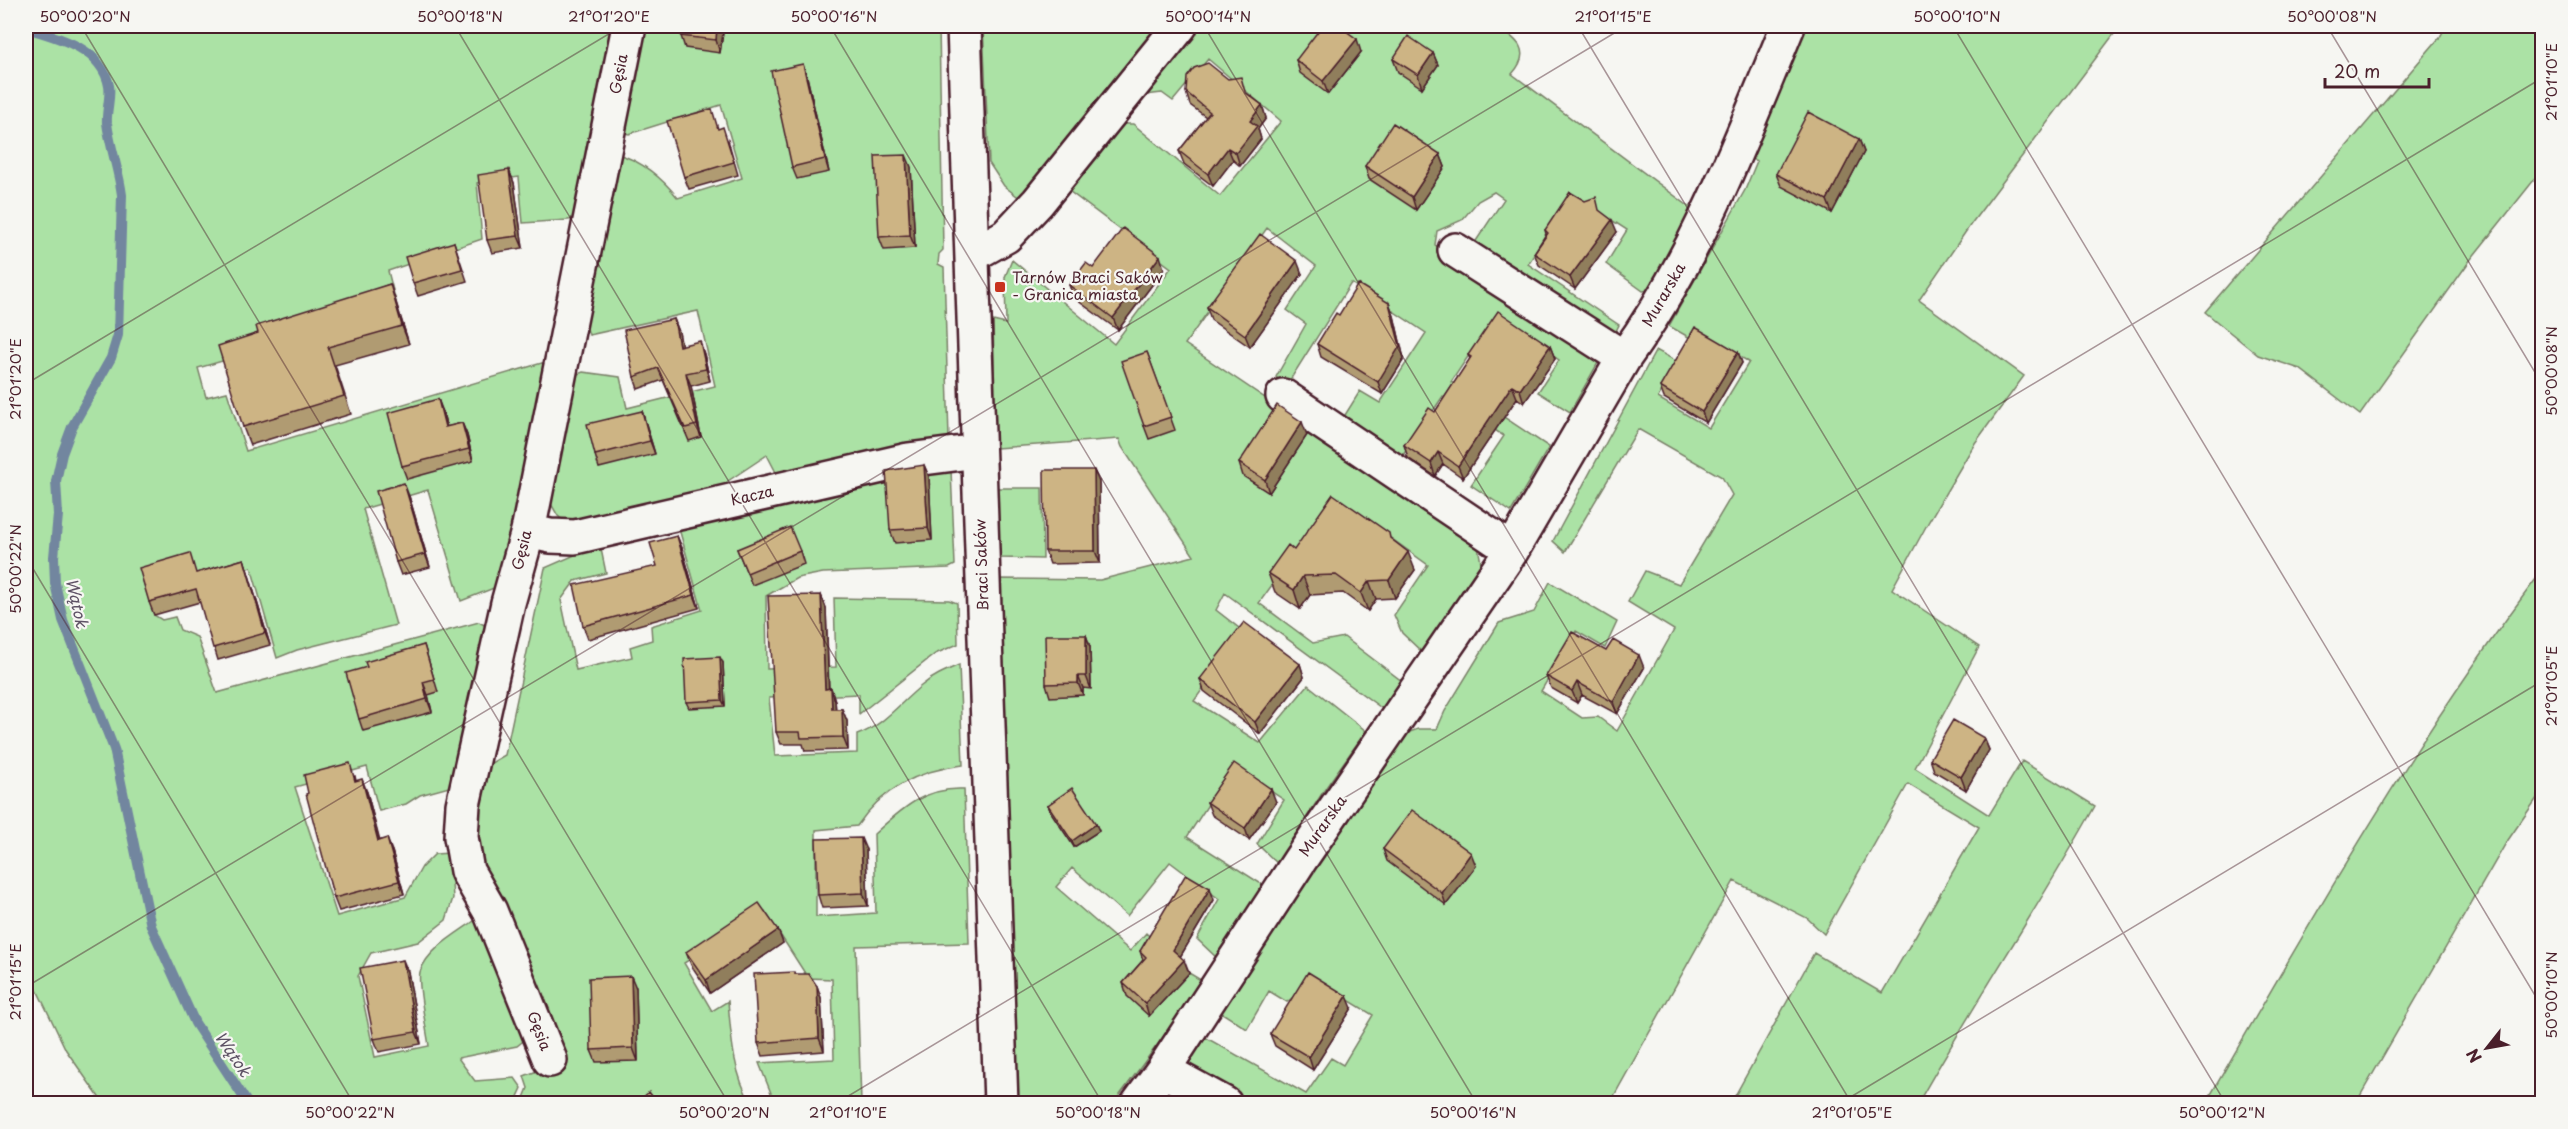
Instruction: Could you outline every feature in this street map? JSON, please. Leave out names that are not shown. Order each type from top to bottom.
[{"type":"street","name":"Gęsia","points":[[550,1060],[490,911],[467,871],[461,837],[463,805],[508,603],[528,531],[628,26]]},
{"type":"street","name":"Braci Saków","points":[[964,26],[1000,1104]]},
{"type":"street","points":[[972,255],[1006,236],[1038,202],[1180,26]]},
{"type":"street","name":"Murarska","points":[[1138,1104],[1163,1070],[1300,860],[1512,550],[1624,358],[1645,329],[1680,268],[1722,188],[1788,26]]},
{"type":"street","points":[[1455,250],[1624,358]]},
{"type":"street","points":[[1283,396],[1512,550]]},
{"type":"street","name":"Kacza","points":[[528,531],[549,536],[575,537],[908,460],[978,451]]},
{"type":"street","points":[[1163,1070],[1225,1104]]},
{"type":"green space","points":[[26,26],[619,26],[578,218],[523,223],[519,177],[477,183],[482,239],[388,271],[396,302],[264,349],[198,368],[206,397],[227,392],[246,451],[545,362],[499,586],[461,601],[428,490],[363,509],[396,625],[297,650],[277,658],[251,567],[200,582],[143,581],[154,615],[162,620],[175,617],[180,630],[197,637],[217,693],[479,622],[488,627],[453,786],[420,795],[406,804],[379,811],[367,767],[295,787],[337,916],[405,897],[422,867],[435,854],[450,853],[453,898],[446,920],[418,942],[371,953],[358,976],[375,1057],[429,1046],[421,997],[420,972],[435,950],[474,921],[487,926],[527,1038],[517,1046],[458,1058],[475,1081],[515,1078],[522,1088],[515,1103],[103,1103],[66,1050],[26,967]]},
{"type":"green space","points":[[640,26],[939,26],[943,250],[939,254],[938,264],[944,267],[949,439],[780,480],[767,455],[728,481],[711,497],[573,528],[558,516],[551,504],[575,375],[583,372],[620,377],[627,408],[715,386],[698,311],[589,335],[582,313],[617,154],[651,171],[678,198],[742,178],[721,105],[629,134],[618,131]]},
{"type":"green space","points":[[983,26],[1164,26],[1031,197],[1017,196],[1004,186],[989,163]]},
{"type":"green space","points":[[1194,26],[1496,26],[1516,41],[1522,52],[1518,66],[1512,74],[1695,211],[1649,290],[1643,291],[1606,264],[1627,230],[1573,195],[1528,264],[1619,325],[1613,337],[1472,247],[1504,199],[1494,192],[1478,201],[1462,220],[1437,231],[1435,245],[1594,349],[1599,361],[1570,412],[1538,392],[1559,360],[1495,316],[1451,382],[1549,447],[1511,512],[1471,485],[1504,436],[1443,396],[1399,461],[1340,423],[1360,391],[1380,403],[1426,333],[1351,283],[1285,388],[1276,377],[1306,324],[1287,310],[1316,266],[1267,228],[1185,344],[1477,541],[1481,563],[1422,652],[1402,633],[1394,615],[1428,565],[1335,498],[1259,603],[1313,643],[1344,637],[1403,682],[1384,710],[1225,593],[1216,610],[1244,632],[1194,701],[1260,743],[1308,685],[1366,731],[1277,863],[1257,844],[1284,800],[1233,766],[1187,837],[1263,885],[1217,958],[1197,939],[1219,899],[1170,862],[1127,916],[1072,868],[1056,887],[1130,951],[1146,933],[1167,953],[1149,1016],[1189,973],[1204,982],[1114,1103],[1014,1103],[999,579],[1100,580],[1194,556],[1119,439],[996,448],[993,321],[1006,324],[1005,277],[1012,260],[1114,344],[1171,268],[1069,191],[1123,124],[1133,124],[1220,196],[1281,121],[1208,59],[1173,101],[1162,93],[1145,95]]},
{"type":"green space","points":[[1803,26],[2120,26],[1971,224],[1919,300],[2024,376],[1975,443],[1892,589],[1979,647],[1915,768],[1989,815],[2022,761],[2095,806],[1918,1103],[1731,1103],[1814,953],[1882,993],[1979,827],[1908,784],[1824,934],[1807,918],[1734,881],[1610,1103],[1242,1103],[1186,1062],[1203,1036],[1306,1094],[1331,1058],[1343,1065],[1373,1015],[1309,976],[1298,993],[1287,1002],[1269,991],[1247,1029],[1219,1011],[1404,734],[1418,729],[1437,729],[1445,711],[1499,623],[1534,612],[1550,582],[1617,622],[1605,648],[1576,631],[1541,691],[1582,718],[1598,717],[1617,731],[1674,630],[1628,602],[1645,571],[1679,584],[1732,495],[1722,477],[1638,429],[1565,552],[1553,541],[1656,350],[1678,362],[1658,398],[1709,428],[1749,362],[1699,332],[1692,339],[1669,326],[1745,190],[1757,161],[1748,158]]},
{"type":"green space","points":[[2446,26],[2542,26],[2542,170],[2471,259],[2360,415],[2300,369],[2258,355],[2205,312],[2440,37]]},
{"type":"green space","points":[[946,466],[951,470],[955,565],[949,568],[823,573],[797,578],[766,596],[767,669],[836,667],[834,598],[949,600],[957,603],[958,644],[935,654],[859,714],[859,694],[769,698],[775,756],[857,753],[857,735],[883,720],[930,679],[959,665],[963,765],[931,771],[903,784],[878,802],[857,826],[816,830],[816,917],[876,913],[874,834],[914,801],[937,792],[964,789],[969,943],[856,946],[861,1103],[775,1103],[759,1063],[834,1059],[832,979],[808,978],[765,911],[684,963],[712,1011],[728,1001],[737,1067],[751,1103],[522,1103],[528,1088],[524,1076],[563,1061],[475,868],[472,831],[486,766],[505,755],[545,568],[600,544],[606,573],[575,581],[561,600],[576,670],[632,657],[630,647],[652,640],[651,626],[702,610],[678,525]]},
{"type":"green space","points":[[997,488],[1042,488],[1043,559],[998,558]]},
{"type":"green space","points":[[2542,571],[2542,791],[2506,843],[2356,1103],[2206,1103],[2325,899],[2407,765],[2495,634]]},
{"type":"building","points":[[682,26],[717,26],[716,40],[681,36]]},
{"type":"building","points":[[1322,26],[1339,26],[1357,39],[1323,81],[1296,60]]},
{"type":"building","points":[[1408,36],[1433,53],[1418,75],[1393,59]]},
{"type":"building","points":[[1208,63],[1228,79],[1241,77],[1245,92],[1262,105],[1250,121],[1257,126],[1236,153],[1228,148],[1208,174],[1179,151],[1210,112],[1186,92],[1187,77],[1194,68]]},
{"type":"building","points":[[803,64],[825,159],[792,167],[771,71]]},
{"type":"building","points":[[712,109],[718,129],[723,127],[734,162],[684,177],[667,121]]},
{"type":"building","points":[[1808,112],[1859,139],[1827,200],[1776,174]]},
{"type":"building","points":[[1393,123],[1440,154],[1412,197],[1365,166]]},
{"type":"building","points":[[906,155],[910,235],[879,237],[875,156]]},
{"type":"building","points":[[509,170],[518,236],[487,240],[478,175]]},
{"type":"building","points":[[1570,192],[1585,201],[1596,197],[1599,210],[1612,220],[1570,277],[1534,253],[1548,233],[1545,230]]},
{"type":"building","points":[[1123,228],[1160,256],[1113,318],[1069,285],[1086,263],[1093,268]]},
{"type":"building","points":[[1260,234],[1297,261],[1245,335],[1207,307]]},
{"type":"building","points":[[454,242],[462,269],[413,283],[405,257]]},
{"type":"building","points":[[390,284],[402,326],[328,347],[344,396],[243,427],[218,346],[258,333],[256,326]]},
{"type":"building","points":[[1358,284],[1389,303],[1400,346],[1378,382],[1317,344],[1336,313],[1339,315]]},
{"type":"building","points":[[1498,311],[1550,346],[1520,390],[1512,385],[1458,466],[1438,452],[1431,463],[1404,445],[1429,408],[1435,412],[1471,357],[1468,355]]},
{"type":"building","points":[[674,319],[679,346],[700,341],[706,369],[686,373],[697,425],[685,428],[658,368],[634,377],[624,330]]},
{"type":"building","points":[[1695,327],[1738,352],[1702,412],[1660,387]]},
{"type":"building","points":[[1147,352],[1171,417],[1144,426],[1121,361]]},
{"type":"building","points":[[438,399],[445,427],[462,423],[469,449],[402,466],[388,413]]},
{"type":"building","points":[[1277,405],[1302,422],[1265,480],[1239,463]]},
{"type":"building","points":[[642,411],[650,441],[595,455],[587,424]]},
{"type":"building","points":[[924,465],[928,528],[890,530],[886,471]]},
{"type":"building","points":[[1044,470],[1094,470],[1095,551],[1045,551]]},
{"type":"building","points":[[404,483],[425,554],[396,562],[376,491]]},
{"type":"building","points":[[1333,494],[1389,533],[1390,538],[1408,552],[1389,580],[1369,581],[1361,593],[1336,575],[1303,576],[1294,590],[1268,573],[1288,545],[1294,550]]},
{"type":"building","points":[[790,527],[800,551],[747,573],[737,549]]},
{"type":"building","points":[[677,536],[694,595],[583,626],[574,585],[657,566],[650,543]]},
{"type":"building","points":[[190,553],[196,573],[244,559],[265,633],[213,648],[196,589],[149,602],[139,568]]},
{"type":"building","points":[[821,595],[825,689],[831,688],[832,709],[842,709],[843,737],[801,738],[800,732],[776,732],[768,596]]},
{"type":"building","points":[[1244,622],[1300,664],[1255,722],[1200,679]]},
{"type":"building","points":[[1572,632],[1606,651],[1613,640],[1639,655],[1613,702],[1577,682],[1572,691],[1546,676]]},
{"type":"building","points":[[1045,635],[1086,635],[1086,676],[1078,676],[1078,683],[1046,684]]},
{"type":"building","points":[[424,645],[434,679],[423,682],[427,699],[359,719],[346,673],[367,667],[365,662]]},
{"type":"building","points":[[720,657],[722,700],[686,702],[684,659]]},
{"type":"building","points":[[1953,720],[1984,738],[1961,777],[1930,759]]},
{"type":"building","points":[[350,763],[355,781],[362,779],[378,841],[387,838],[399,881],[334,898],[306,794],[308,793],[304,775]]},
{"type":"building","points":[[1234,763],[1271,789],[1245,828],[1207,802]]},
{"type":"building","points":[[1072,788],[1096,824],[1072,841],[1048,805]]},
{"type":"building","points":[[1412,810],[1471,853],[1442,893],[1383,849]]},
{"type":"building","points":[[861,838],[863,893],[818,895],[816,839]]},
{"type":"building","points":[[1186,874],[1210,888],[1173,950],[1184,960],[1145,1003],[1123,983],[1146,957],[1140,951]]},
{"type":"building","points":[[759,903],[778,930],[706,980],[686,952]]},
{"type":"building","points":[[403,960],[416,1032],[374,1039],[360,968]]},
{"type":"building","points":[[795,972],[795,974],[809,974],[817,986],[819,1038],[758,1043],[754,974]]},
{"type":"building","points":[[1308,972],[1347,996],[1309,1057],[1270,1034]]},
{"type":"building","points":[[631,976],[633,1048],[591,1050],[589,978]]},
{"type":"building","points":[[649,1092],[658,1104],[635,1104]]},
{"type":"building","points":[[483,1100],[484,1104],[468,1104]]},
{"type":"waterway","name":"Wątok","points":[[26,28],[77,46],[88,53],[105,73],[109,86],[107,123],[122,195],[118,335],[111,358],[72,427],[62,454],[56,481],[58,515],[54,557],[55,583],[63,620],[114,749],[151,926],[195,1023],[248,1104]]},
{"type":"place","name":"Tarnów Braci Saków - Granica miasta","points":[[1000,287]]}]
